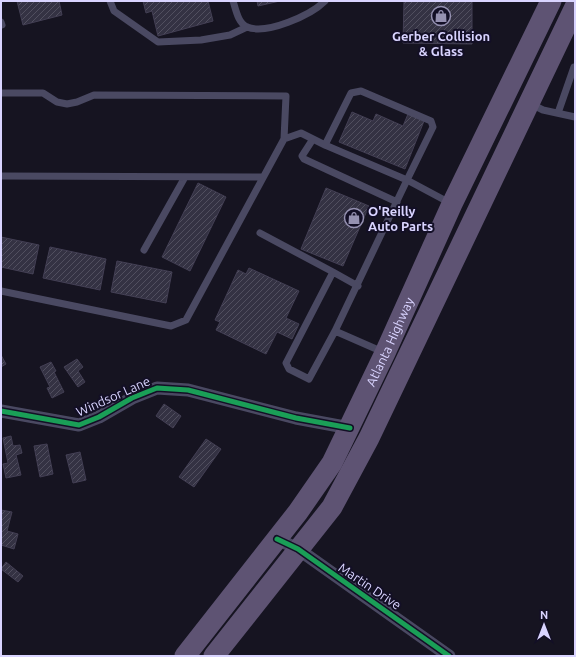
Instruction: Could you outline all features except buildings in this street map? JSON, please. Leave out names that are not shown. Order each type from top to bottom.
[{"type":"main road","name":"Atlanta Highway","points":[[185,656],[298,512],[332,463],[385,353],[452,204],[551,1]]},
{"type":"main road","name":"Atlanta Highway","points":[[214,656],[332,507],[369,438],[575,7]]},
{"type":"street","name":"Windsor Lane","points":[[1,411],[79,425],[99,417],[132,398],[158,388],[188,390],[296,418],[350,428]]},
{"type":"street","name":"Martin Drive","points":[[277,539],[298,549],[449,656]]},
{"type":"lane","points":[[110,1],[114,11],[158,42],[201,40],[230,35],[247,27],[264,29],[303,17],[325,1]]},
{"type":"lane","points":[[232,1],[240,21],[247,27]]},
{"type":"lane","points":[[558,113],[574,67]]},
{"type":"lane","points":[[325,145],[351,93],[361,91],[431,121],[433,127],[358,286],[309,379],[289,369],[286,363],[333,272]]},
{"type":"lane","points":[[1,93],[43,93],[58,102],[66,104],[77,102],[94,95],[286,96],[284,139],[186,320],[172,326],[1,290]]},
{"type":"lane","points":[[529,103],[543,110],[575,117]]},
{"type":"lane","points":[[284,139],[301,133],[325,145],[407,180],[452,204]]},
{"type":"lane","points":[[313,139],[302,156],[304,159],[397,202]]},
{"type":"lane","points":[[1,176],[263,177]]},
{"type":"lane","points":[[144,250],[185,177]]},
{"type":"lane","points":[[260,233],[358,286]]},
{"type":"lane","points":[[335,331],[385,353]]},
{"type":"cycle path","points":[[1,411],[79,425],[99,417],[132,398],[157,388],[188,390],[296,418],[350,428]]},
{"type":"cycle path","points":[[277,539],[298,549],[449,656]]},
{"type":"place","name":"Gerber Collision & Glass","points":[[441,16]]},
{"type":"place","name":"O'Reilly Auto Parts","points":[[354,218]]}]
